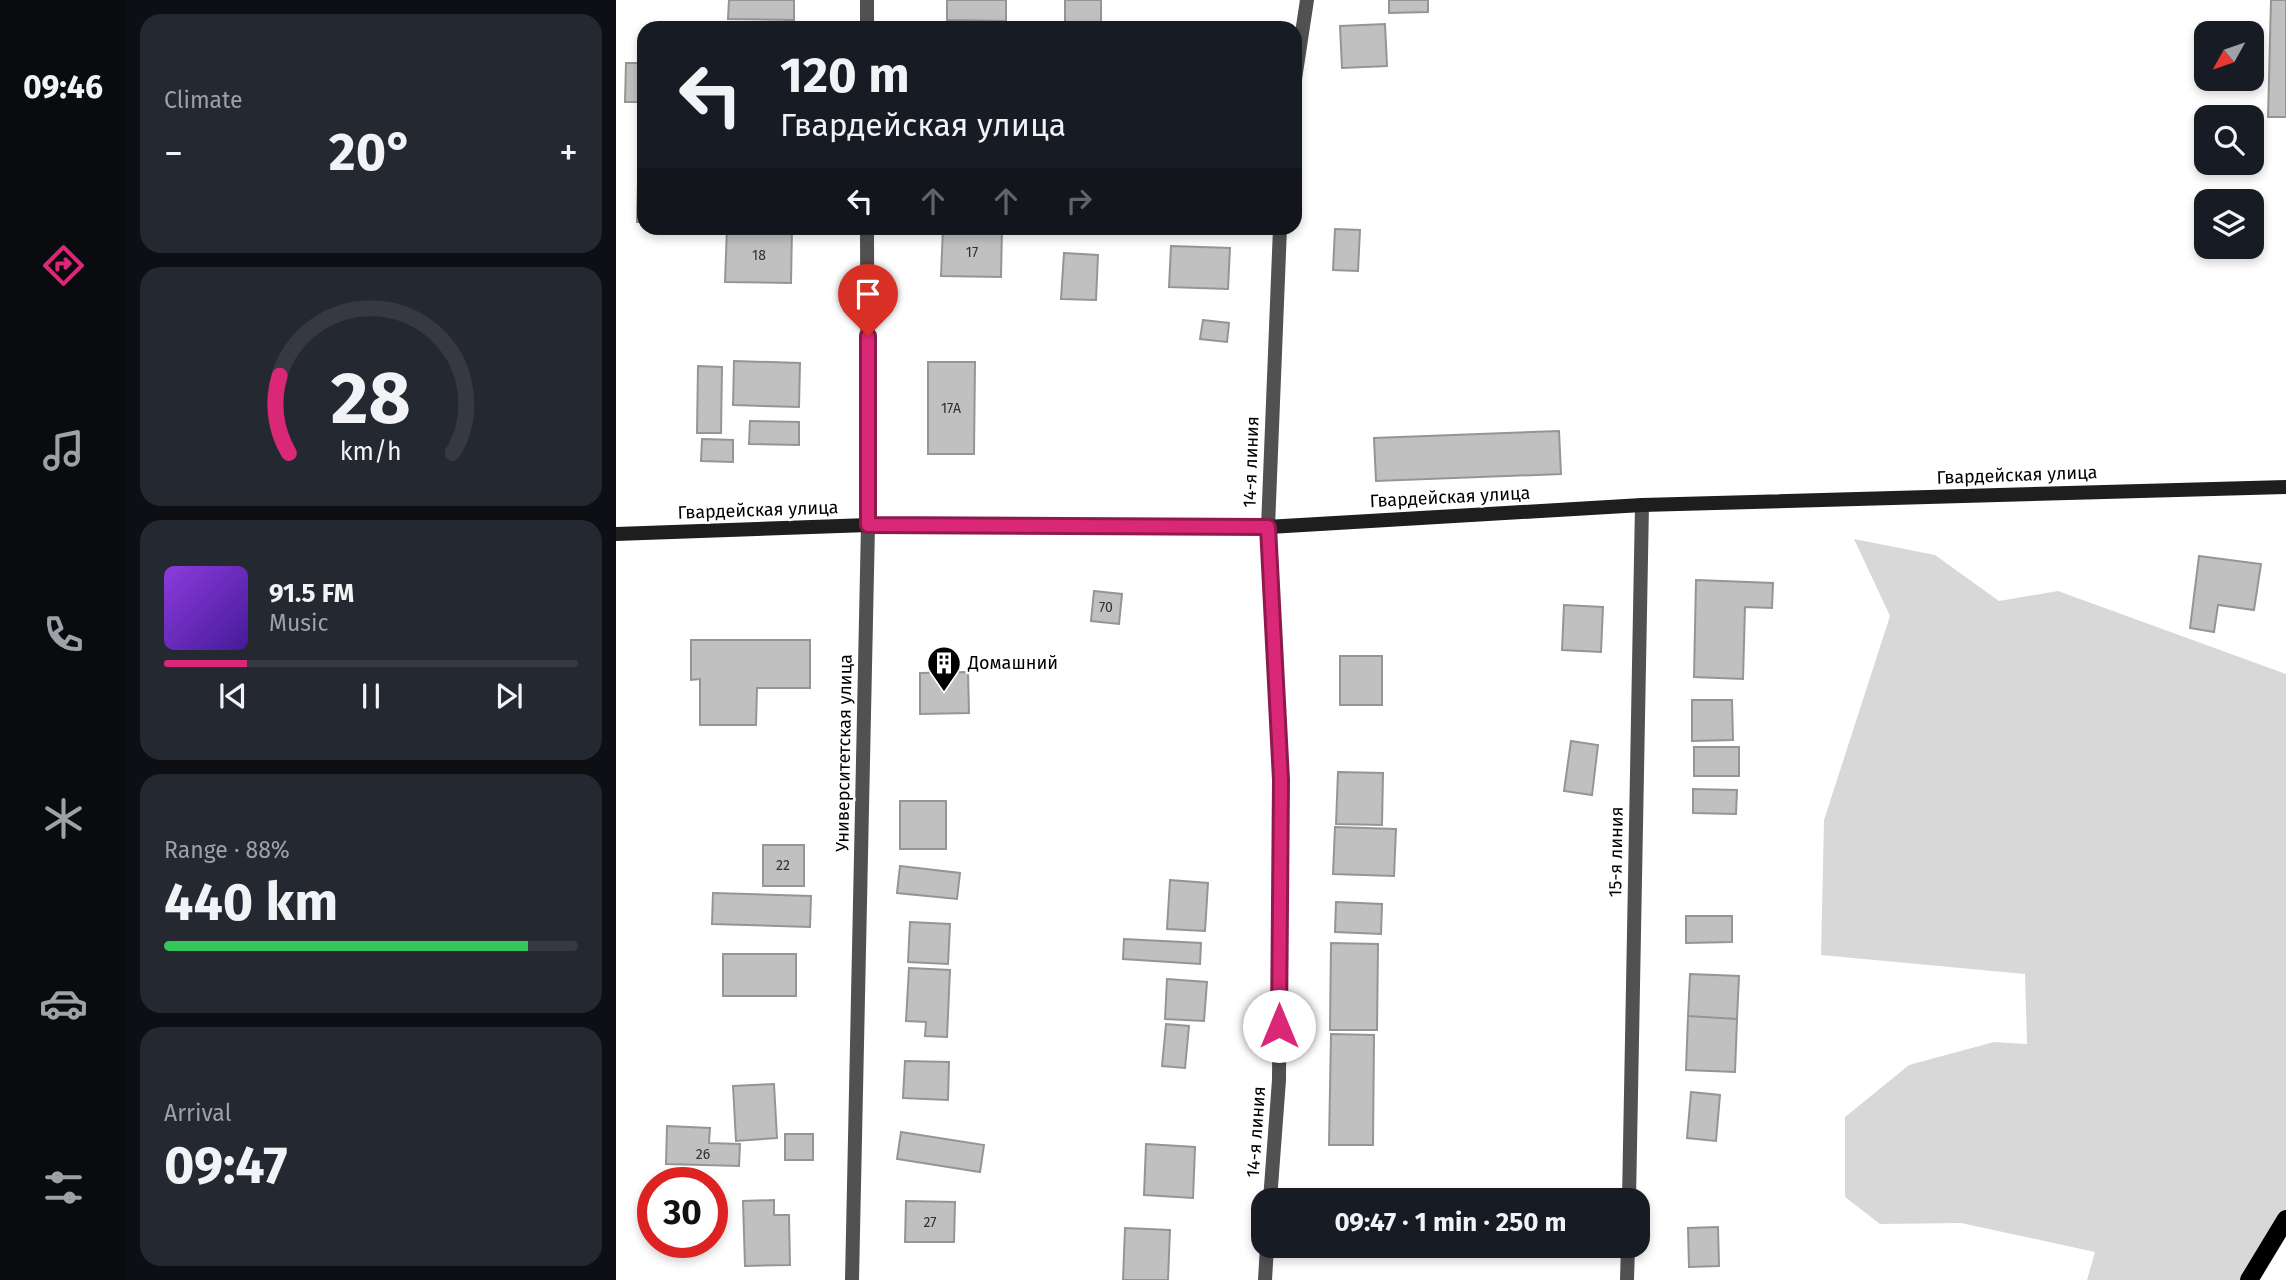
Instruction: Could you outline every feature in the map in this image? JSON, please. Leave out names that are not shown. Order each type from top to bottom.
[{"type":"main road","name":"Гвардейская улица","points":[[616,534],[868,525],[1268,527],[1642,505],[2286,487]]},
{"type":"main road","points":[[2249,1280],[2286,1219]]},
{"type":"street","points":[[867,0],[867,21]]},
{"type":"street","points":[[1302,33],[1307,0]]},
{"type":"street","name":"Университетская улица","points":[[852,1280],[868,525],[867,235]]},
{"type":"street","name":"14-я линия","points":[[1271,1188],[1279,1080],[1281,780],[1268,527],[1280,235]]},
{"type":"street","name":"15-я линия","points":[[1629,1188],[1642,505]]},
{"type":"street","points":[[1265,1280],[1266,1258]]},
{"type":"street","points":[[1627,1280],[1628,1258]]},
{"type":"shaded area","points":[[1854,539],[1935,555],[1999,601],[2058,591],[2286,674],[2286,1219],[2249,1280],[2087,1280],[2095,1252],[1961,1223],[1880,1224],[1845,1197],[1845,1117],[1909,1065],[1994,1042],[2027,1044],[2025,974],[1821,955],[1824,820],[1890,616]]},
{"type":"building","points":[[729,0],[794,0],[794,20],[728,19]]},
{"type":"building","points":[[947,0],[1006,0],[1006,21],[947,20]]},
{"type":"building","points":[[1065,0],[1101,0],[1101,21],[1065,21]]},
{"type":"building","points":[[1389,0],[1428,0],[1428,12],[1389,13]]},
{"type":"building","points":[[2271,0],[2286,0],[2286,117],[2268,117]]},
{"type":"building","points":[[1385,24],[1387,66],[1342,68],[1340,26]]},
{"type":"building","points":[[626,63],[637,63],[637,102],[625,102]]},
{"type":"building","points":[[1335,229],[1360,230],[1358,271],[1333,270]]},
{"type":"building","points":[[727,235],[792,235],[791,283],[725,282]]},
{"type":"building","points":[[943,235],[1002,235],[1001,277],[941,276]]},
{"type":"building","points":[[1171,246],[1230,248],[1228,289],[1169,287]]},
{"type":"building","points":[[1064,253],[1098,255],[1096,300],[1061,299]]},
{"type":"building","points":[[1203,320],[1229,323],[1227,342],[1200,339]]},
{"type":"building","points":[[734,361],[800,363],[799,407],[733,405]]},
{"type":"building","points":[[928,362],[975,362],[974,454],[928,454]]},
{"type":"building","points":[[698,366],[722,367],[721,433],[697,433]]},
{"type":"building","points":[[750,421],[799,422],[799,445],[749,444]]},
{"type":"building","points":[[1559,431],[1561,474],[1376,481],[1374,438]]},
{"type":"building","points":[[702,439],[733,440],[733,462],[701,461]]},
{"type":"building","points":[[2199,556],[2261,564],[2254,610],[2218,605],[2214,632],[2190,628]]},
{"type":"building","points":[[1696,580],[1773,583],[1772,608],[1745,607],[1743,679],[1694,677]]},
{"type":"building","points":[[1094,591],[1122,594],[1119,624],[1091,621]]},
{"type":"building","points":[[1564,605],[1603,607],[1601,652],[1562,650]]},
{"type":"building","points":[[691,640],[810,640],[810,688],[757,688],[756,725],[700,725],[700,679],[691,680]]},
{"type":"building","points":[[1340,656],[1382,656],[1382,705],[1340,705]]},
{"type":"building","name":"Домашний","points":[[968,672],[969,713],[920,714],[920,673]]},
{"type":"building","points":[[1692,700],[1732,700],[1733,740],[1692,741]]},
{"type":"building","points":[[1571,741],[1598,745],[1592,795],[1564,791]]},
{"type":"building","points":[[1694,747],[1739,747],[1739,776],[1694,776]]},
{"type":"building","points":[[1338,772],[1383,773],[1382,825],[1336,824]]},
{"type":"building","points":[[1693,789],[1737,790],[1736,814],[1693,813]]},
{"type":"building","points":[[900,801],[946,801],[946,849],[900,849]]},
{"type":"building","points":[[1335,827],[1396,829],[1394,876],[1333,874]]},
{"type":"building","points":[[763,845],[804,845],[804,886],[763,886]]},
{"type":"building","points":[[900,866],[960,873],[957,899],[897,893]]},
{"type":"building","points":[[1170,880],[1208,883],[1205,931],[1167,929]]},
{"type":"building","points":[[713,893],[811,896],[810,927],[712,924]]},
{"type":"building","points":[[1336,902],[1382,904],[1381,934],[1335,932]]},
{"type":"building","points":[[1686,916],[1732,916],[1732,942],[1686,943]]},
{"type":"building","points":[[910,922],[950,924],[948,964],[908,962]]},
{"type":"building","points":[[1124,939],[1201,943],[1200,964],[1123,959]]},
{"type":"building","points":[[1331,943],[1378,944],[1377,1030],[1330,1030]]},
{"type":"building","points":[[723,954],[796,954],[796,996],[723,996]]},
{"type":"building","points":[[909,968],[950,970],[947,1037],[925,1036],[926,1022],[906,1021]]},
{"type":"building","points":[[1690,974],[1739,976],[1737,1019],[1688,1016]]},
{"type":"building","points":[[1167,979],[1207,982],[1204,1021],[1165,1019]]},
{"type":"building","points":[[1688,1016],[1737,1019],[1735,1072],[1686,1070]]},
{"type":"building","points":[[1166,1024],[1189,1026],[1185,1068],[1162,1066]]},
{"type":"building","points":[[1331,1034],[1374,1035],[1373,1145],[1329,1145]]},
{"type":"building","points":[[905,1061],[949,1062],[948,1100],[903,1098]]},
{"type":"building","points":[[774,1084],[777,1138],[736,1141],[733,1086]]},
{"type":"building","points":[[1691,1092],[1720,1095],[1716,1141],[1687,1138]]},
{"type":"building","points":[[667,1126],[710,1128],[709,1143],[740,1144],[739,1166],[666,1164]]},
{"type":"building","points":[[901,1132],[984,1145],[980,1172],[897,1159]]},
{"type":"building","points":[[785,1134],[813,1134],[813,1160],[785,1160]]},
{"type":"building","points":[[1146,1144],[1195,1147],[1193,1198],[1144,1195]]},
{"type":"building","points":[[774,1200],[774,1215],[789,1215],[790,1265],[745,1266],[743,1201]]},
{"type":"building","points":[[906,1201],[955,1202],[954,1242],[905,1242]]},
{"type":"building","points":[[1718,1227],[1719,1266],[1689,1267],[1688,1228]]},
{"type":"building","points":[[1125,1228],[1170,1230],[1168,1280],[1123,1280]]},
{"type":"place","name":"Домашний","points":[[944,693]]},
{"type":"route","points":[[868,336],[868,525],[1268,527],[1281,780],[1279,1026]]}]
